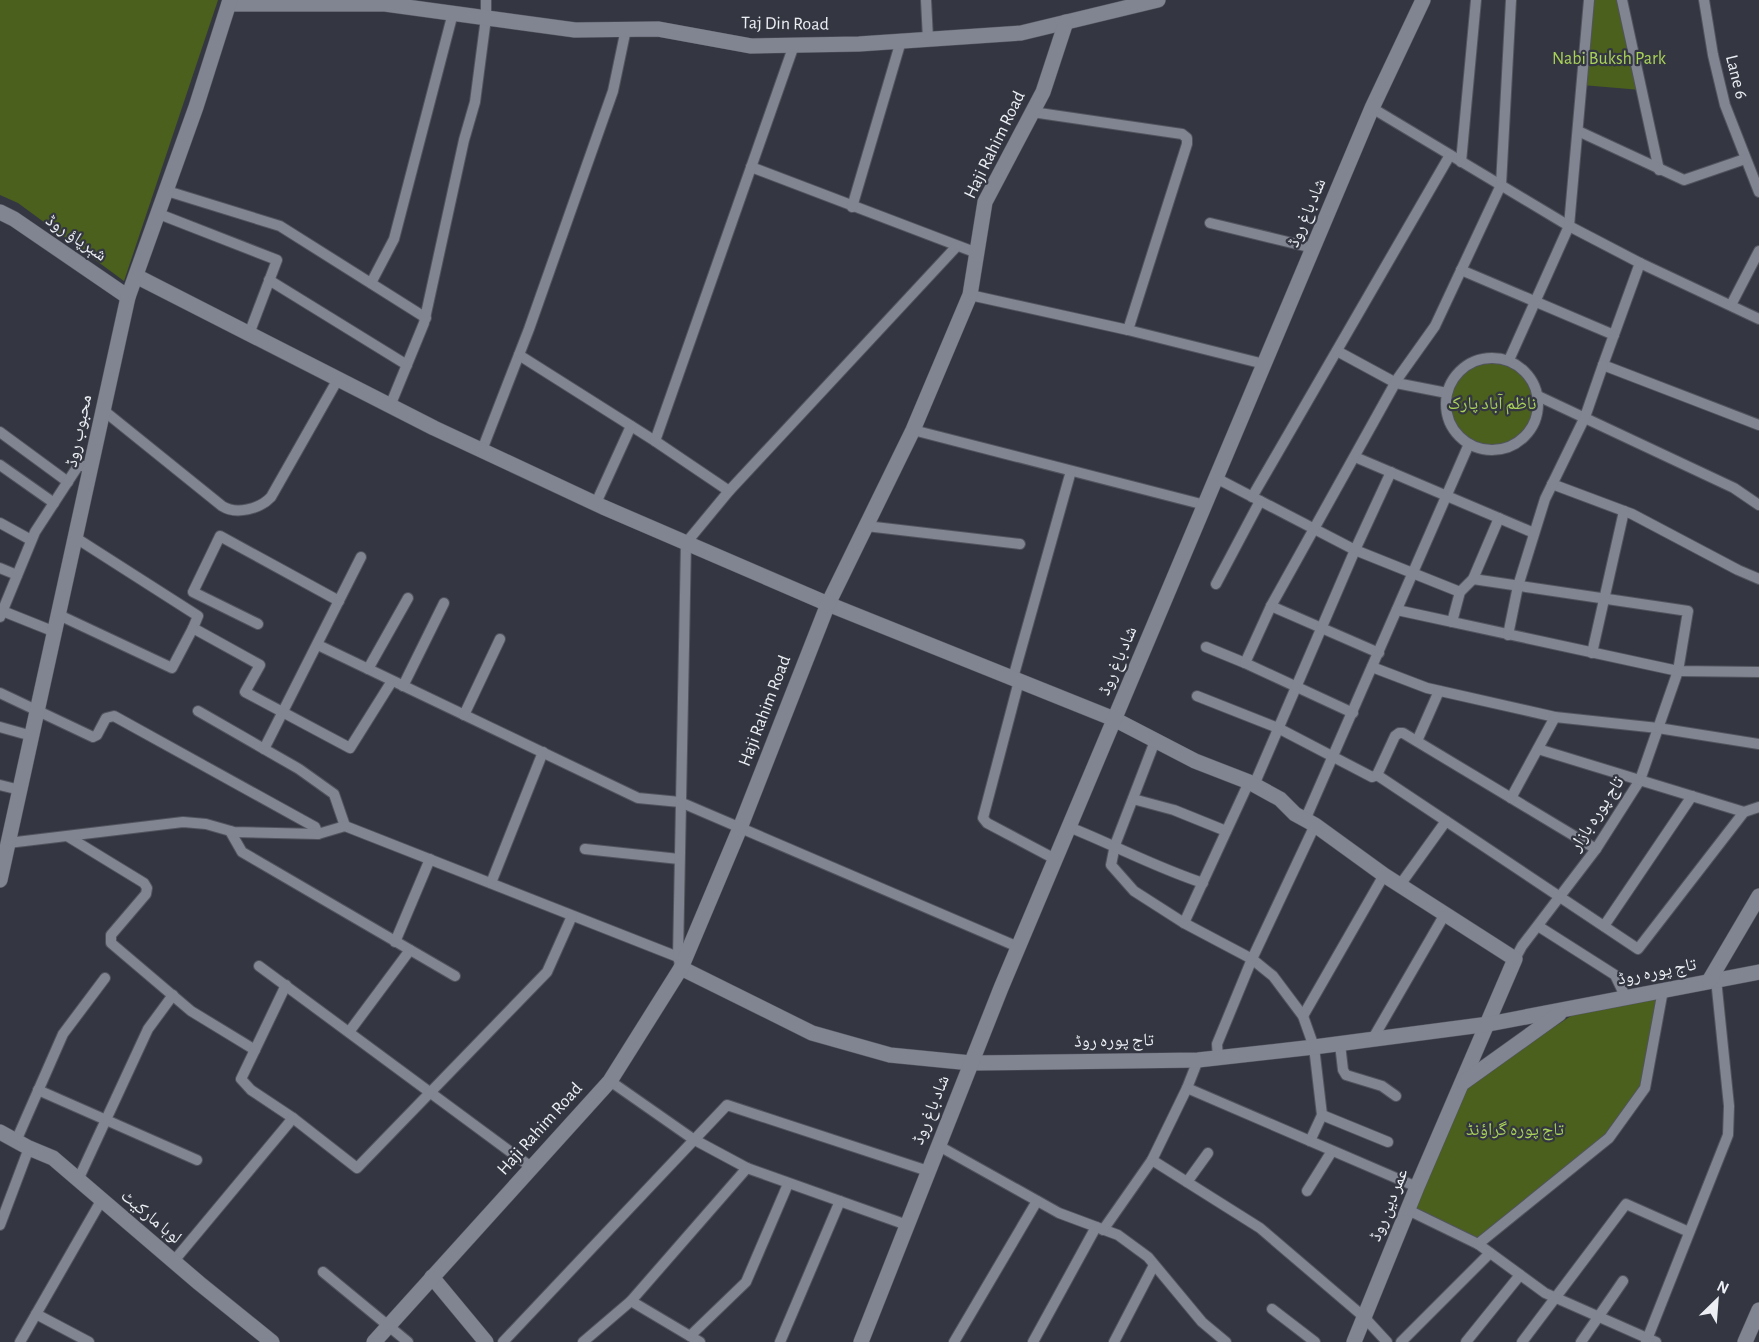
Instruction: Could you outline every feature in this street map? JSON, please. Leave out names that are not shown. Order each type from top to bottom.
[{"type":"main road","name":"Taj Din Road","points":[[230,2],[385,4],[575,30],[658,29],[751,46],[901,41],[1021,33],[1158,0]]},
{"type":"main road","name":"شاد باغ روڈ","points":[[861,1342],[1018,947],[1372,108],[1423,0]]},
{"type":"main road","name":"محبوب روڈ","points":[[0,880],[128,297],[167,191],[230,2]]},
{"type":"main road","name":"Haji Rahim Road","points":[[374,1342],[610,1081],[680,962],[740,828],[828,604],[914,430],[970,295],[985,202],[1043,92],[1066,22]]},
{"type":"main road","name":"شېرپاؤ روڈ","points":[[0,212],[14,219],[128,297]]},
{"type":"main road","points":[[136,276],[390,406],[596,503],[828,604],[1114,719],[1195,761],[1252,783],[1280,799],[1295,814],[1310,822],[1384,875],[1515,959]]},
{"type":"main road","points":[[1713,980],[1759,896]]},
{"type":"main road","name":"عمر دین روڈ","points":[[1354,1342],[1417,1187],[1515,959]]},
{"type":"main road","name":"تاج پورہ روڈ","points":[[680,962],[812,1033],[890,1055],[972,1063],[1198,1060],[1340,1044],[1489,1024],[1759,972]]},
{"type":"main road","name":"تاج پورہ روڈ","points":[[1462,1084],[1563,1011]]},
{"type":"main road","name":"لوہا مارکیٹ","points":[[11,1141],[53,1158],[173,1262],[272,1342]]},
{"type":"main road","points":[[432,1277],[486,1342]]},
{"type":"main road","points":[[1746,1342],[1759,1310]]},
{"type":"street","points":[[390,406],[426,318],[464,140],[475,102],[486,18],[486,0]]},
{"type":"street","points":[[926,0],[928,39]]},
{"type":"street","points":[[1461,162],[1476,0]]},
{"type":"street","points":[[1245,663],[1271,606],[1395,383],[1435,326],[1501,185],[1511,0]]},
{"type":"street","points":[[1509,360],[1569,226],[1588,0]]},
{"type":"street","points":[[1622,0],[1659,170]]},
{"type":"street","name":"Lane 6","points":[[1704,0],[1713,55],[1725,105],[1759,192]]},
{"type":"street","points":[[370,283],[394,239],[453,13]]},
{"type":"street","points":[[482,450],[519,355],[613,91],[627,29]]},
{"type":"street","points":[[852,207],[901,41]]},
{"type":"street","points":[[655,441],[794,45]]},
{"type":"street","points":[[1372,108],[1569,226],[1640,263],[1759,319]]},
{"type":"street","points":[[1032,112],[1182,134],[1187,138],[1128,330]]},
{"type":"street","points":[[1578,130],[1684,180],[1745,159]]},
{"type":"street","points":[[1216,584],[1256,499],[1337,351],[1450,155]]},
{"type":"street","points":[[751,167],[977,254]]},
{"type":"street","points":[[167,191],[280,226],[426,318]]},
{"type":"street","points":[[159,214],[277,260],[249,334]]},
{"type":"street","points":[[1210,223],[1313,248]]},
{"type":"street","points":[[8,843],[183,822],[206,824],[230,831],[318,834],[345,826],[572,916],[680,962],[679,859],[686,543],[729,491],[957,246]]},
{"type":"street","points":[[1731,305],[1759,251]]},
{"type":"street","points":[[1508,634],[1518,586],[1545,499],[1585,417],[1640,263]]},
{"type":"street","points":[[1461,270],[1614,335]]},
{"type":"street","points":[[269,280],[407,365]]},
{"type":"street","points":[[970,295],[1128,330],[1264,364]]},
{"type":"street","points":[[1337,351],[1395,383],[1447,393]]},
{"type":"street","points":[[519,355],[729,491]]},
{"type":"street","points":[[1493,357],[1509,360],[1533,381],[1538,396],[1538,411],[1534,425],[1525,437],[1513,446],[1498,450],[1484,449],[1469,444],[1458,435],[1450,422],[1446,408],[1447,393],[1453,379],[1464,367],[1478,360],[1493,357]]},
{"type":"street","points":[[1603,365],[1759,425]]},
{"type":"street","points":[[103,410],[222,506],[229,511],[236,512],[260,505],[271,497],[338,379]]},
{"type":"street","points":[[1538,396],[1734,489],[1759,505]]},
{"type":"street","points":[[596,503],[631,426]]},
{"type":"street","points":[[914,430],[1205,505]]},
{"type":"street","points":[[0,432],[68,482]]},
{"type":"street","points":[[1218,1058],[1217,1044],[1310,822],[1353,712],[1469,444]]},
{"type":"street","points":[[1355,457],[1534,533]]},
{"type":"street","points":[[0,465],[54,503]]},
{"type":"street","points":[[55,633],[1,613],[31,540],[78,466],[92,466]]},
{"type":"street","points":[[1055,859],[987,823],[982,818],[1071,471]]},
{"type":"street","points":[[1184,923],[1226,831],[1278,728],[1391,472]]},
{"type":"street","points":[[1216,478],[1355,550],[1460,592]]},
{"type":"street","points":[[1552,484],[1624,511],[1759,579]]},
{"type":"street","points":[[1592,653],[1624,511]]},
{"type":"street","points":[[1452,622],[1460,592],[1473,579],[1499,518]]},
{"type":"street","points":[[0,523],[31,540]]},
{"type":"street","points":[[866,526],[1020,544]]},
{"type":"street","points":[[258,624],[193,592],[220,536],[339,601]]},
{"type":"street","points":[[59,615],[172,668],[198,616],[76,538]]},
{"type":"street","points":[[264,749],[361,557]]},
{"type":"street","points":[[0,568],[17,575]]},
{"type":"street","points":[[1473,579],[1604,599]]},
{"type":"street","points":[[368,669],[408,598]]},
{"type":"street","name":"تاج پورہ بازار","points":[[1515,959],[1596,849],[1640,780],[1678,671],[1688,611],[1604,599]]},
{"type":"street","points":[[193,628],[260,665],[245,692],[350,748],[398,683],[444,603]]},
{"type":"street","points":[[1271,606],[1379,654]]},
{"type":"street","points":[[1397,610],[1678,671],[1759,672]]},
{"type":"street","points":[[464,715],[500,639]]},
{"type":"street","points":[[318,645],[638,798],[680,802],[1018,947]]},
{"type":"street","points":[[1206,647],[1353,712]]},
{"type":"street","points":[[1372,667],[1427,688],[1555,717],[1658,728],[1759,744]]},
{"type":"street","points":[[1417,741],[1439,691]]},
{"type":"street","points":[[0,693],[93,736],[97,735],[106,718],[114,716],[315,827],[318,834]]},
{"type":"street","points":[[1197,696],[1278,728],[1372,777],[1377,775],[1395,736],[1399,733],[1417,741],[1596,849]]},
{"type":"street","points":[[198,711],[299,769],[334,794],[345,826]]},
{"type":"street","points":[[1512,798],[1555,717]]},
{"type":"street","points":[[0,727],[32,736]]},
{"type":"street","points":[[1155,741],[1115,845],[1111,865],[1134,891],[1184,923],[1252,959],[1273,976],[1303,1016],[1314,1047],[1322,1114],[1310,1142]]},
{"type":"street","points":[[1538,748],[1744,812]]},
{"type":"street","points":[[491,884],[543,752]]},
{"type":"street","points":[[1377,775],[1638,949],[1744,812],[1759,807]]},
{"type":"street","points":[[0,784],[20,790]]},
{"type":"street","points":[[1604,926],[1692,796]]},
{"type":"street","points":[[1133,799],[1174,810],[1226,831]]},
{"type":"street","points":[[1400,885],[1446,821]]},
{"type":"street","points":[[1069,827],[1115,845],[1169,872],[1203,883]]},
{"type":"street","points":[[230,831],[242,852],[455,976]]},
{"type":"street","points":[[67,836],[144,883],[147,888],[146,894],[110,939],[111,943],[191,1011],[255,1050]]},
{"type":"street","points":[[585,849],[679,859]]},
{"type":"street","points":[[395,942],[430,859]]},
{"type":"street","points":[[1303,1016],[1384,875]]},
{"type":"street","points":[[1372,1040],[1445,914]]},
{"type":"street","points":[[285,985],[241,1079],[251,1090],[293,1118],[357,1168],[547,972],[572,916]]},
{"type":"street","points":[[1538,926],[1615,975],[1626,998]]},
{"type":"street","points":[[349,1032],[410,950]]},
{"type":"street","points":[[259,966],[531,1167]]},
{"type":"street","points":[[0,1225],[11,1141],[38,1090],[63,1034],[105,978]]},
{"type":"street","points":[[1408,1210],[1478,1244],[1545,1293],[1649,1341],[1728,1135],[1730,1119],[1713,980]]},
{"type":"street","points":[[1478,1244],[1609,1138],[1645,1088],[1663,990]]},
{"type":"street","points":[[78,1180],[148,1029],[173,995]]},
{"type":"street","points":[[1340,1044],[1343,1070],[1346,1075],[1382,1086],[1396,1096]]},
{"type":"street","points":[[1033,1342],[1100,1229],[1152,1160],[1198,1060]]},
{"type":"street","points":[[610,1081],[693,1139],[747,1168],[907,1225]]},
{"type":"street","points":[[1186,1088],[1417,1187]]},
{"type":"street","points":[[38,1090],[197,1160]]},
{"type":"street","points":[[504,1342],[727,1105],[928,1171]]},
{"type":"street","points":[[1322,1114],[1388,1142]]},
{"type":"street","points":[[173,1262],[293,1118]]},
{"type":"street","points":[[939,1146],[1059,1214],[1118,1235],[1148,1257],[1214,1338],[1226,1342]]},
{"type":"street","points":[[1307,1191],[1332,1150]]},
{"type":"street","points":[[1187,1182],[1208,1153]]},
{"type":"street","points":[[1152,1160],[1260,1228],[1364,1317],[1387,1342]]},
{"type":"street","points":[[583,1342],[631,1301],[747,1168]]},
{"type":"street","points":[[631,1301],[695,1339],[746,1282],[788,1184]]},
{"type":"street","points":[[20,1342],[101,1201]]},
{"type":"street","points":[[954,1342],[1038,1201]]},
{"type":"street","points":[[780,1342],[840,1202]]},
{"type":"street","points":[[1522,1342],[1626,1204],[1689,1232]]},
{"type":"street","points":[[1401,1342],[1490,1253]]},
{"type":"street","points":[[1114,1342],[1154,1265]]},
{"type":"street","points":[[323,1272],[408,1342]]},
{"type":"street","points":[[1466,1342],[1520,1275]]},
{"type":"street","points":[[1581,1342],[1623,1281]]},
{"type":"street","points":[[1272,1309],[1315,1342]]},
{"type":"street","points":[[36,1314],[89,1342]]},
{"type":"green space","points":[[0,0],[218,0],[124,281],[18,203],[0,195]]},
{"type":"green space","name":"Nabi Buksh Park","points":[[1589,0],[1622,0],[1641,90],[1582,85]]},
{"type":"green space","name":"ناظم آباد پارک","points":[[1492,358],[1510,361],[1525,371],[1535,386],[1538,404],[1535,422],[1525,437],[1510,447],[1492,450],[1474,447],[1459,437],[1449,422],[1446,404],[1449,386],[1459,371],[1474,361]]},
{"type":"green space","name":"تاج پورہ گراؤنڈ","points":[[1663,990],[1645,1088],[1609,1138],[1478,1244],[1408,1210],[1463,1086],[1585,1007]]}]
